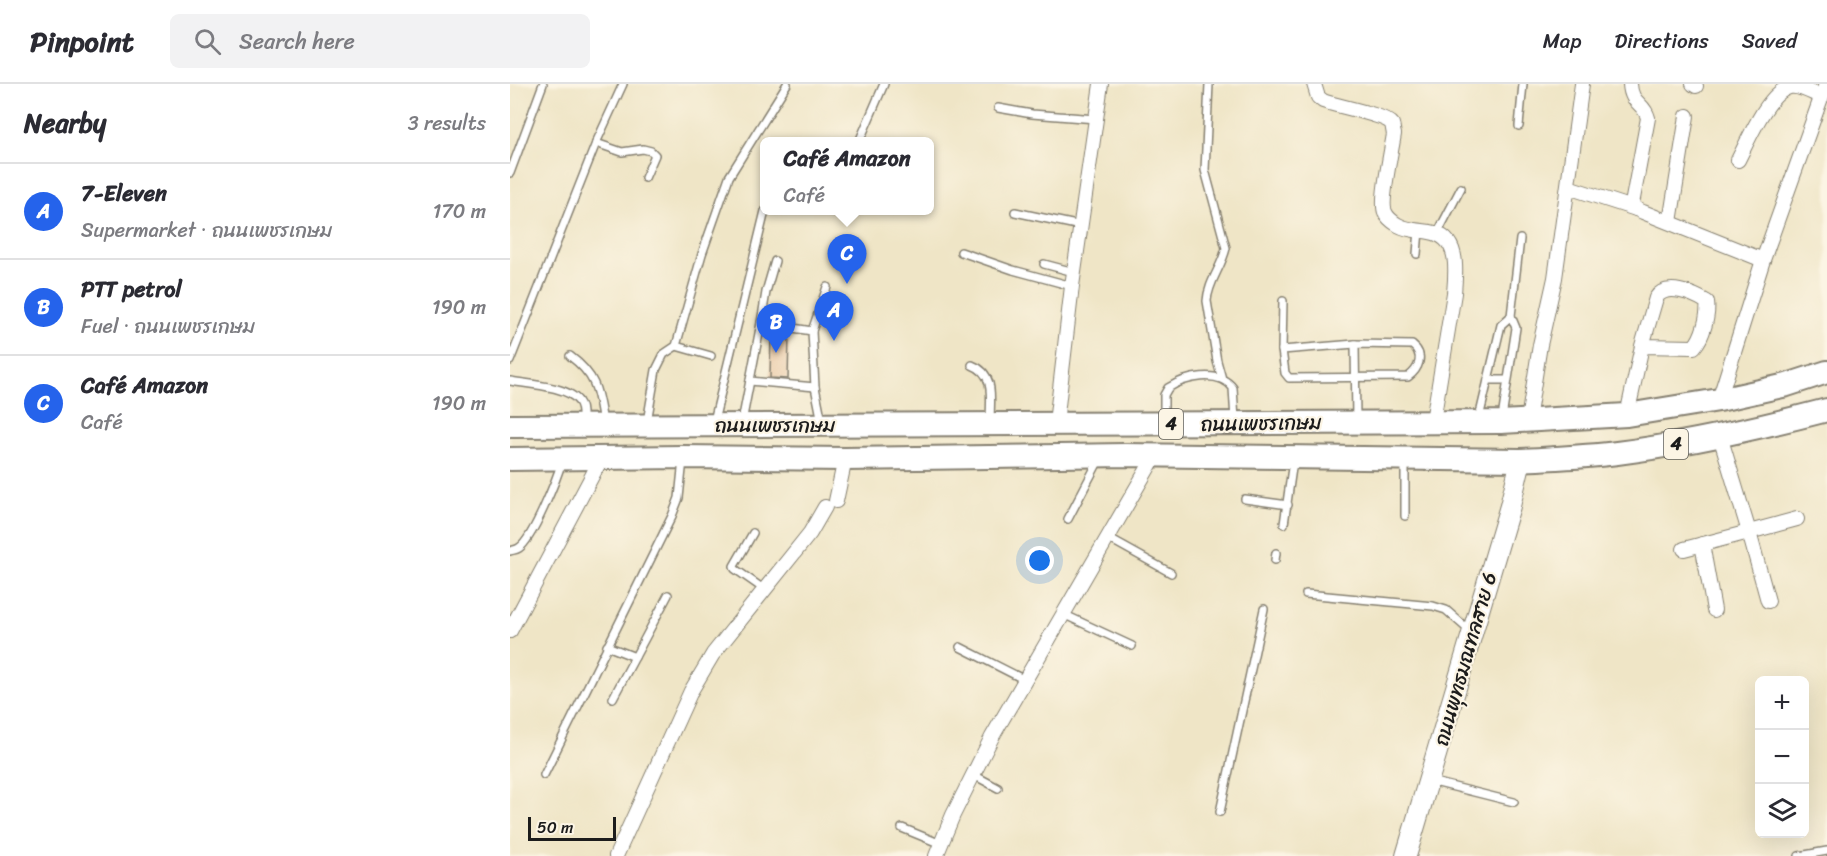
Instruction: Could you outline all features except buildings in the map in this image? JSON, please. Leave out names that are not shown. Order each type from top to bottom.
[{"type":"main road","name":"ถนนเพชรเกษม","points":[[510,426],[1501,422],[1627,415],[1719,400],[1787,385],[1827,372]]},
{"type":"main road","name":"ถนนเพชรเกษม","points":[[510,459],[1155,456],[1521,460],[1616,453],[1720,436],[1827,410]]},
{"type":"main road","name":"ถนนพุทธมณฑลสาย 6","points":[[1406,856],[1473,634],[1521,460]]},
{"type":"street","points":[[1056,423],[1072,286],[1101,84]]},
{"type":"street","points":[[1314,84],[1318,97],[1323,101],[1372,114],[1391,124],[1394,134],[1384,209],[1386,214],[1408,230],[1437,234],[1449,243],[1455,255],[1456,272],[1433,421]]},
{"type":"street","points":[[1528,420],[1540,345],[1555,278],[1582,84]]},
{"type":"street","points":[[1630,84],[1632,96],[1645,109],[1648,118],[1632,204],[1636,209]]},
{"type":"street","points":[[1719,400],[1764,260],[1824,90],[1788,87],[1771,100],[1738,160]]},
{"type":"street","points":[[1670,222],[1687,116]]},
{"type":"street","points":[[1568,187],[1636,209],[1764,260]]},
{"type":"street","points":[[1627,415],[1642,346],[1656,298],[1660,292],[1666,289],[1697,296],[1707,302],[1708,308],[1699,342],[1694,347],[1642,346]]},
{"type":"street","points":[[1720,436],[1768,602]]},
{"type":"street","points":[[939,850],[972,774],[1155,456]]},
{"type":"street","points":[[510,629],[601,459]]},
{"type":"street","points":[[616,856],[697,682],[713,654],[810,533],[830,504],[840,459]]},
{"type":"street","points":[[1684,549],[1797,519]]},
{"type":"street","points":[[1702,544],[1714,610]]},
{"type":"lane","points":[[510,172],[543,84]]},
{"type":"lane","points":[[510,361],[596,143],[623,84]]},
{"type":"lane","points":[[647,424],[656,370],[664,354],[676,346],[702,254],[729,177],[787,84]]},
{"type":"lane","points":[[861,137],[884,84]]},
{"type":"lane","points":[[1209,84],[1205,170],[1226,248],[1208,291],[1207,302],[1222,379]]},
{"type":"lane","points":[[1519,126],[1523,84]]},
{"type":"lane","points":[[998,108],[1039,115],[1096,119]]},
{"type":"lane","points":[[596,143],[622,152],[643,149],[651,151],[655,155],[645,178]]},
{"type":"lane","points":[[1437,234],[1461,188]]},
{"type":"lane","points":[[1015,212],[1081,226]]},
{"type":"lane","points":[[713,424],[764,215]]},
{"type":"lane","points":[[1417,254],[1419,231]]},
{"type":"lane","points":[[1501,422],[1516,328],[1511,316],[1520,239]]},
{"type":"lane","points":[[961,252],[1013,270],[1072,286]]},
{"type":"lane","points":[[742,425],[766,292],[775,261]]},
{"type":"lane","points":[[1044,264],[1074,272]]},
{"type":"lane","points":[[823,425],[814,387],[812,331],[827,287]]},
{"type":"lane","points":[[1282,350],[1355,344],[1412,345],[1416,348],[1420,359],[1418,366],[1408,377],[1355,380],[1289,378],[1285,373],[1282,350],[1283,301]]},
{"type":"lane","points":[[1479,421],[1501,325],[1511,316]]},
{"type":"lane","points":[[761,323],[812,331]]},
{"type":"lane","points":[[1355,344],[1356,422]]},
{"type":"lane","points":[[676,346],[711,356]]},
{"type":"lane","points":[[570,356],[597,387],[593,425]]},
{"type":"lane","points":[[972,365],[987,375],[990,423]]},
{"type":"lane","points":[[1164,424],[1164,395],[1167,387],[1187,379],[1213,377],[1222,379],[1233,388],[1236,423]]},
{"type":"lane","points":[[1488,380],[1506,380]]},
{"type":"lane","points":[[510,381],[543,386],[571,394],[593,425]]},
{"type":"lane","points":[[750,381],[814,387]]},
{"type":"lane","points":[[1068,519],[1101,456]]},
{"type":"lane","points":[[544,775],[672,516],[679,498],[683,457]]},
{"type":"lane","points":[[510,551],[518,549],[526,540],[555,486],[563,459]]},
{"type":"lane","points":[[1284,524],[1293,459]]},
{"type":"lane","points":[[1405,460],[1405,516]]},
{"type":"lane","points":[[1245,499],[1288,505]]},
{"type":"lane","points":[[753,533],[734,566],[765,590]]},
{"type":"lane","points":[[1108,538],[1171,573]]},
{"type":"lane","points":[[1306,594],[1433,606],[1446,610],[1473,634]]},
{"type":"lane","points":[[612,698],[668,595]]},
{"type":"lane","points":[[1220,812],[1264,609]]},
{"type":"lane","points":[[1063,614],[1132,646]]},
{"type":"lane","points":[[607,646],[635,657]]},
{"type":"lane","points":[[960,647],[1025,680]]},
{"type":"lane","points":[[972,774],[998,788]]},
{"type":"lane","points":[[1430,781],[1514,802]]},
{"type":"lane","points":[[902,828],[939,850]]},
{"type":"lane","points":[[1799,856],[1827,851]]},
{"type":"place","name":"Café Amazon","points":[[847,284]]},
{"type":"place","name":"7-Eleven","points":[[834,341]]},
{"type":"place","name":"PTT petrol","points":[[776,353]]}]
